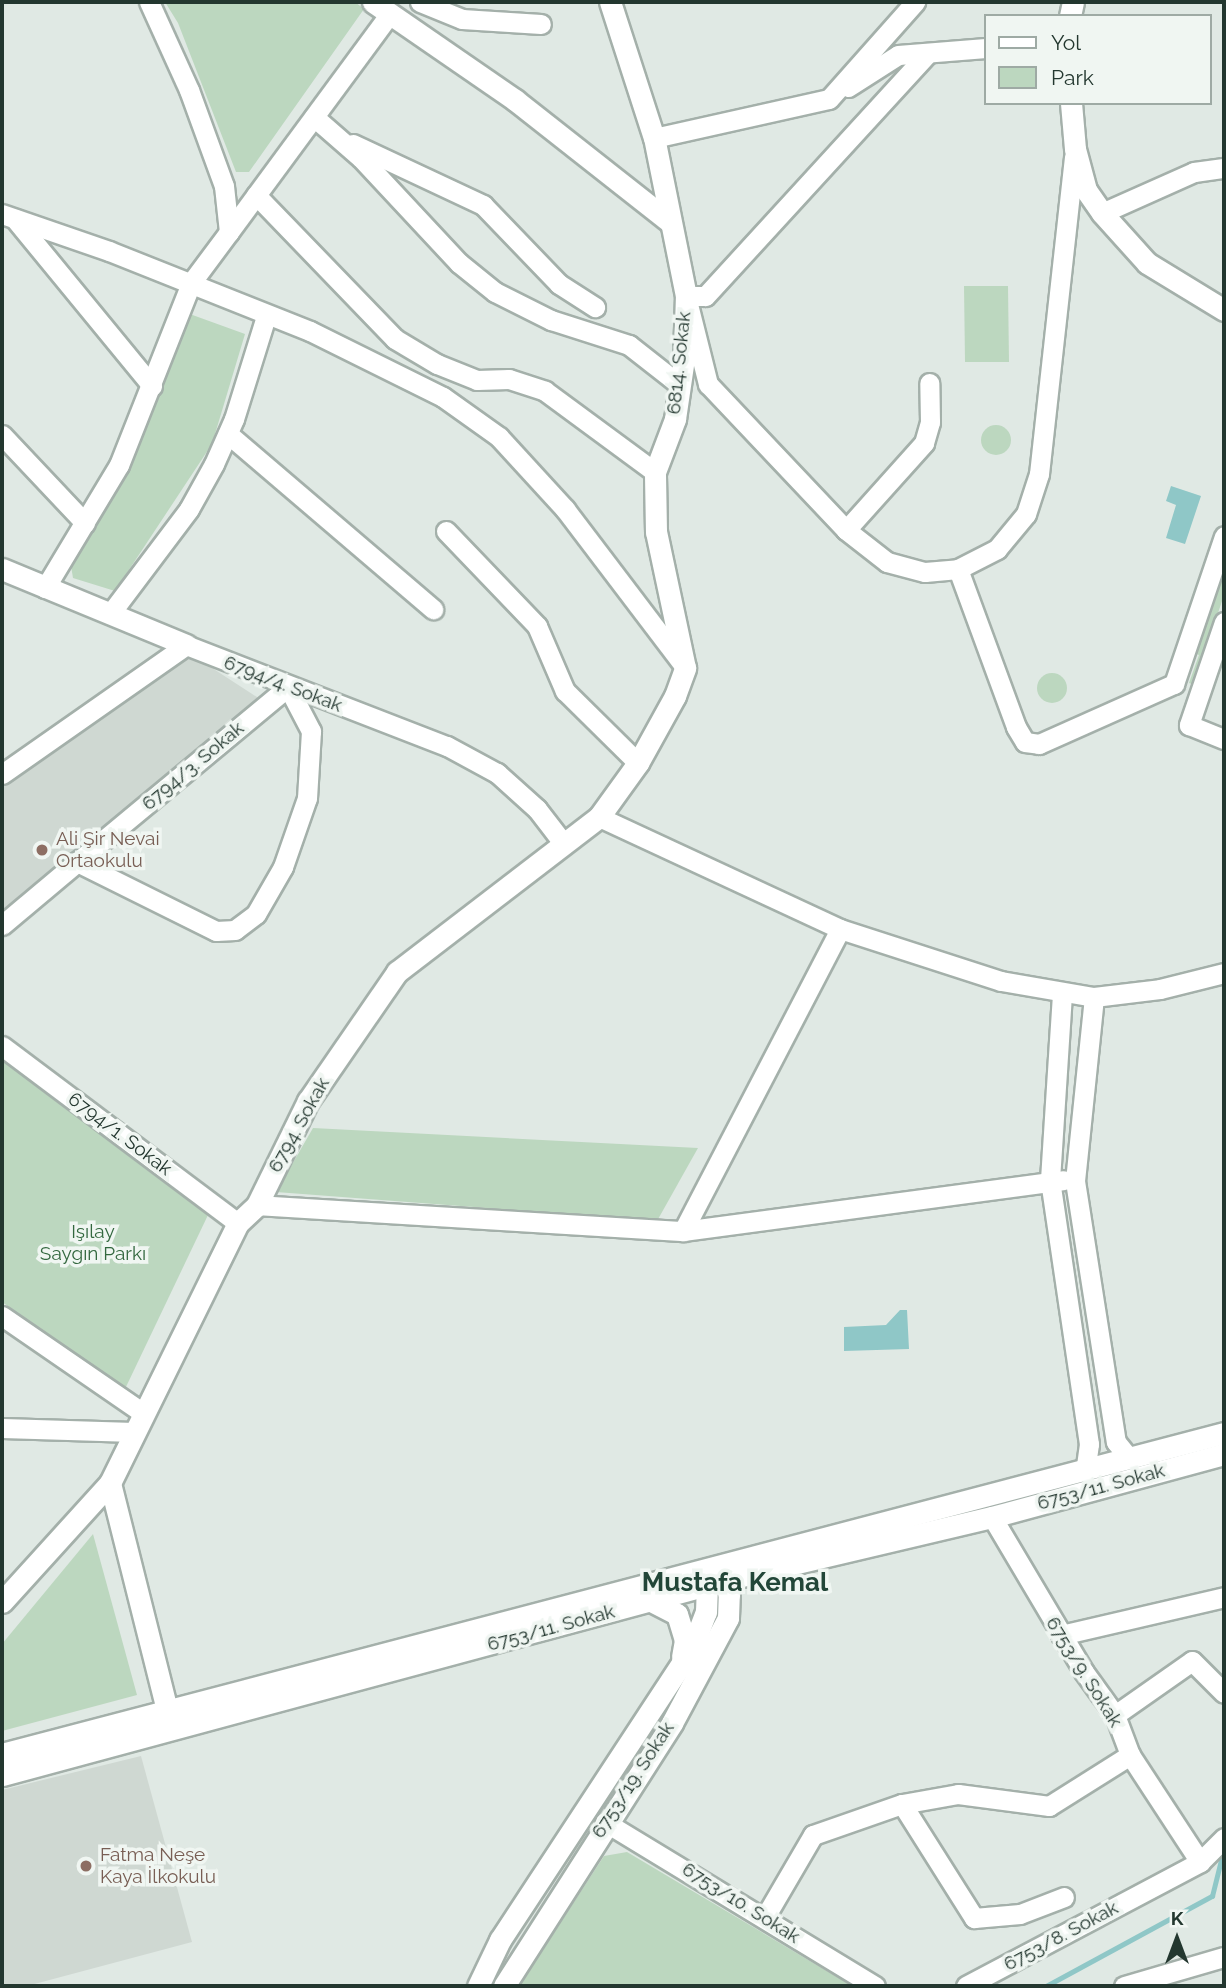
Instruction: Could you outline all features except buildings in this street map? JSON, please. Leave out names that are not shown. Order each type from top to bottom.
[{"type":"street","points":[[149,2],[189,90],[224,186],[229,232]]},
{"type":"street","points":[[373,2],[515,100],[669,221]]},
{"type":"street","points":[[420,2],[462,19],[541,24]]},
{"type":"street","name":"6814. Sokak","points":[[610,2],[654,138],[686,296],[675,419],[654,472],[656,532],[685,668]]},
{"type":"street","points":[[829,99],[915,2]]},
{"type":"street","points":[[45,589],[119,465],[191,283],[390,14]]},
{"type":"street","points":[[654,138],[829,99],[898,55],[984,48]]},
{"type":"street","points":[[928,53],[705,296],[686,296],[708,384],[846,530],[887,562],[925,572],[958,569],[997,549],[1026,514],[1039,474],[1075,149]]},
{"type":"street","points":[[1071,105],[1075,149],[1086,190],[1102,213],[1147,263],[1224,310]]},
{"type":"street","points":[[314,117],[336,136],[459,263],[495,292],[551,320],[629,345],[680,384]]},
{"type":"street","points":[[336,136],[474,200],[559,284],[595,307]]},
{"type":"street","points":[[1102,213],[1194,172],[1224,168]]},
{"type":"street","points":[[256,195],[395,339],[436,364],[477,380],[509,379],[545,391],[654,472]]},
{"type":"street","points":[[8,216],[191,283],[376,361],[443,397],[499,437],[565,509],[685,668]]},
{"type":"street","points":[[8,216],[152,386]]},
{"type":"street","points":[[110,614],[189,509],[228,434],[266,316]]},
{"type":"street","points":[[846,530],[924,443],[930,422],[929,383]]},
{"type":"street","points":[[228,434],[433,609]]},
{"type":"street","points":[[2,435],[85,523]]},
{"type":"street","points":[[446,531],[537,626],[565,691],[638,764]]},
{"type":"street","points":[[958,569],[1016,727],[1025,742],[1039,744],[1174,684],[1224,536]]},
{"type":"street","points":[[2,569],[186,645]]},
{"type":"street","points":[[1224,622],[1189,725],[1224,739]]},
{"type":"street","points":[[2,774],[186,645]]},
{"type":"street","name":"6794/4. Sokak","points":[[186,645],[288,687],[447,746],[497,773],[537,809],[564,844]]},
{"type":"street","name":"6794. Sokak","points":[[2,1602],[110,1483],[239,1223],[257,1205],[308,1101],[397,972],[598,817],[638,764],[685,668]]},
{"type":"street","points":[[77,862],[216,931],[235,930],[256,914],[283,867],[307,798],[311,731],[288,687]]},
{"type":"street","name":"6794/3. Sokak","points":[[2,925],[288,687]]},
{"type":"street","points":[[598,817],[839,929],[1001,981],[1062,994],[1094,997],[1160,989],[1224,973]]},
{"type":"street","points":[[683,1231],[839,929]]},
{"type":"street","points":[[1062,994],[1050,1180],[1089,1444],[1085,1472]]},
{"type":"street","points":[[1094,997],[1075,1181],[1116,1443],[1130,1459]]},
{"type":"street","name":"6794/1. Sokak","points":[[2,1046],[239,1223]]},
{"type":"street","points":[[257,1205],[683,1231],[1050,1180],[1075,1181]]},
{"type":"street","points":[[2,1316],[143,1413]]},
{"type":"street","points":[[2,1428],[134,1432]]},
{"type":"street","name":"6753/11. Sokak","points":[[2,1754],[167,1710],[712,1575],[1224,1433]]},
{"type":"street","name":"6753/11. Sokak","points":[[2,1775],[651,1601],[712,1575],[763,1572],[992,1517],[1224,1454]]},
{"type":"street","points":[[110,1483],[167,1710]]},
{"type":"street","name":"6753/9. Sokak","points":[[992,1517],[1061,1635],[1115,1715],[1130,1755],[1200,1862]]},
{"type":"street","name":"6753/19. Sokak","points":[[504,1986],[605,1822],[672,1723],[740,1594],[763,1572]]},
{"type":"street","points":[[712,1575],[728,1618]]},
{"type":"street","points":[[478,1986],[500,1940],[681,1664],[706,1612],[712,1575]]},
{"type":"street","points":[[1061,1635],[1224,1597]]},
{"type":"street","points":[[651,1601],[677,1614],[685,1640],[681,1664]]},
{"type":"street","points":[[1115,1715],[1192,1661],[1224,1693]]},
{"type":"street","points":[[765,1917],[813,1835],[902,1804],[958,1794],[1049,1806],[1130,1755]]},
{"type":"street","points":[[902,1804],[974,1918],[1020,1914],[1064,1897]]},
{"type":"street","name":"6753/10. Sokak","points":[[605,1822],[875,1986]]},
{"type":"street","name":"6753/8. Sokak","points":[[966,1986],[1200,1862],[1224,1838]]},
{"type":"street","points":[[1124,1986],[1224,1957]]},
{"type":"shaded area","name":"Ali Şir Nevai Ortaokulu","points":[[189,653],[260,699],[2,918],[2,781]]},
{"type":"shaded area","name":"Fatma Neşe Kaya İlkokulu","points":[[141,1756],[192,1942],[27,1986],[2,1986],[2,1790]]},
{"type":"green space","points":[[165,2],[355,2],[364,9],[249,172],[236,172],[178,23]]},
{"type":"green space","points":[[964,286],[1008,286],[1009,362],[965,362]]},
{"type":"green space","points":[[187,313],[245,334],[212,444],[115,591],[73,578],[71,566],[127,469]]},
{"type":"green space","points":[[996,425],[1006,430],[1011,440],[1006,450],[996,455],[986,450],[981,440],[986,430]]},
{"type":"green space","points":[[1224,564],[1224,595],[1194,685],[1189,683],[1199,655],[1194,653]]},
{"type":"green space","points":[[1052,673],[1058,674],[1066,682],[1066,694],[1058,702],[1052,703],[1046,702],[1038,694],[1037,688],[1038,682],[1046,674]]},
{"type":"green space","name":"Işılay Saygın Parkı","points":[[2,1058],[208,1215],[125,1389],[2,1302]]},
{"type":"green space","points":[[313,1128],[698,1148],[657,1221],[276,1192]]},
{"type":"green space","points":[[93,1534],[137,1695],[2,1731],[2,1644]]},
{"type":"green space","points":[[627,1852],[852,1986],[519,1986],[604,1856]]},
{"type":"water","points":[[1171,486],[1201,496],[1185,544],[1166,538],[1176,505],[1166,501]]},
{"type":"water","points":[[900,1310],[907,1310],[909,1349],[844,1351],[844,1327],[886,1325]]},
{"type":"waterway","points":[[1046,1986],[1212,1896],[1224,1848]]},
{"type":"place","name":"Ali Şir Nevai Ortaokulu","points":[[42,850]]},
{"type":"place","name":"Fatma Neşe Kaya İlkokulu","points":[[86,1866]]},
{"type":"district","name":"Mustafa Kemal","points":[[735,1583]]}]
